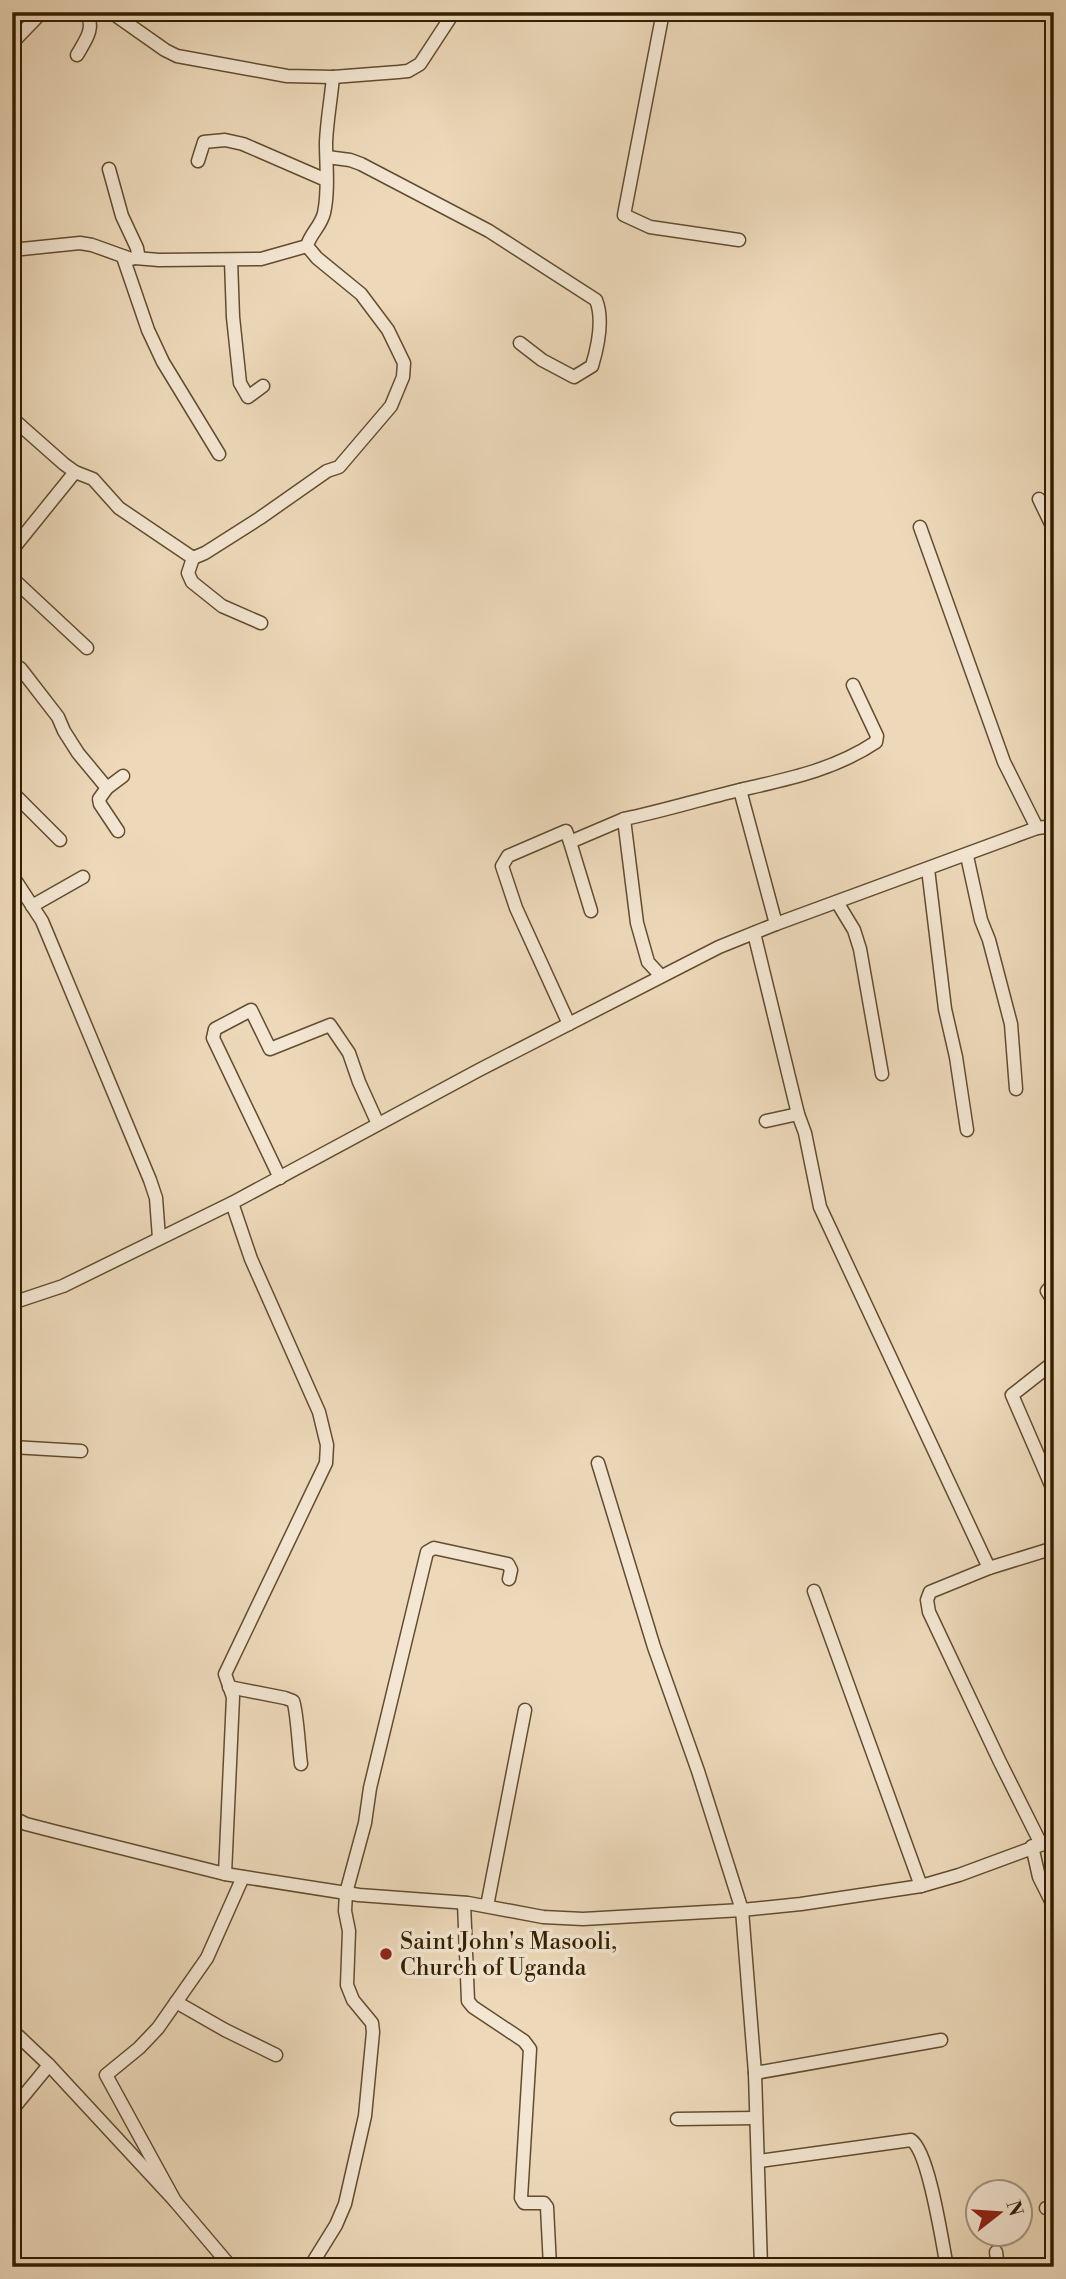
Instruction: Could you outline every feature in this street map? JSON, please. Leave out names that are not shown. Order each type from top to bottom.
[{"type":"street","points":[[12,43],[43,12]]},
{"type":"street","points":[[77,55],[90,30],[86,12]]},
{"type":"street","points":[[111,12],[177,56],[287,76],[333,77],[398,72],[418,66],[454,12]]},
{"type":"street","points":[[663,12],[624,215],[650,227],[739,240]]},
{"type":"street","points":[[307,246],[321,222],[326,198],[327,129],[333,77]]},
{"type":"street","points":[[198,161],[204,142],[225,140],[243,144],[326,180]]},
{"type":"street","points":[[327,157],[361,164],[440,204],[489,231],[596,300],[600,309],[598,348],[592,366],[574,377],[542,360],[520,342]]},
{"type":"street","points":[[109,169],[122,216],[137,248],[129,258]]},
{"type":"street","points":[[12,250],[80,243],[129,258],[261,260],[307,246]]},
{"type":"street","points":[[261,623],[222,606],[192,582],[188,573],[193,558],[260,518],[327,471],[339,467],[391,406],[402,377],[404,363],[373,308],[307,246]]},
{"type":"street","points":[[129,258],[148,330],[185,402],[219,454]]},
{"type":"street","points":[[231,260],[233,317],[240,383],[248,397],[263,386]]},
{"type":"street","points":[[12,418],[75,472],[93,479],[119,508],[193,558]]},
{"type":"street","points":[[12,550],[75,472]]},
{"type":"street","points":[[1039,499],[1054,530]]},
{"type":"street","points":[[920,527],[1004,762],[1037,828]]},
{"type":"street","points":[[12,578],[87,648]]},
{"type":"street","points":[[12,667],[20,668],[24,673],[58,717],[78,752],[107,788]]},
{"type":"street","points":[[570,842],[624,819],[788,780],[821,770],[860,753],[876,742],[877,736],[853,685]]},
{"type":"street","points":[[118,831],[99,799],[107,788],[123,776]]},
{"type":"street","points":[[740,790],[776,924]]},
{"type":"street","points":[[12,792],[60,840]]},
{"type":"street","points":[[624,819],[636,923],[648,962],[661,976]]},
{"type":"street","points":[[12,1303],[63,1286],[232,1203],[719,947],[1037,828],[1054,826]]},
{"type":"street","points":[[569,1024],[516,908],[502,866],[503,860],[566,831],[590,911]]},
{"type":"street","points":[[967,856],[981,920],[989,940],[1011,1024],[1016,1089]]},
{"type":"street","points":[[928,869],[946,1009],[967,1130]]},
{"type":"street","points":[[12,875],[17,892],[42,920],[150,1180],[156,1198],[159,1238]]},
{"type":"street","points":[[32,906],[83,877]]},
{"type":"street","points":[[837,902],[854,930],[860,949],[882,1074]]},
{"type":"street","points":[[754,933],[805,1133],[820,1208],[989,1568]]},
{"type":"street","points":[[280,1178],[214,1038],[215,1029],[251,1010],[270,1049],[330,1025],[349,1053],[378,1124]]},
{"type":"street","points":[[766,1121],[798,1114]]},
{"type":"street","points":[[225,1874],[233,1697],[225,1674],[327,1455],[326,1434],[319,1412],[251,1259],[232,1203]]},
{"type":"street","points":[[1054,1283],[1047,1291],[1054,1302]]},
{"type":"street","points":[[1054,1362],[1012,1395],[1054,1492]]},
{"type":"street","points":[[12,1447],[81,1451]]},
{"type":"street","points":[[598,1463],[654,1647],[698,1771],[742,1910],[755,2073],[761,2267]]},
{"type":"street","points":[[310,2267],[336,2225],[345,2204],[365,2116],[371,2070],[372,2023],[353,2000],[347,1985],[349,1931],[345,1893],[365,1823],[370,1788],[427,1552],[435,1548],[508,1564],[511,1570],[509,1579]]},
{"type":"street","points":[[1054,1548],[989,1568],[930,1592],[927,1605],[1000,1762],[1042,1843],[1039,1877],[1054,1907]]},
{"type":"street","points":[[814,1591],[921,1886]]},
{"type":"street","points":[[229,1688],[293,1701],[301,1765]]},
{"type":"street","points":[[487,1906],[526,1710]]},
{"type":"street","points":[[12,1817],[26,1824],[225,1874],[345,1893],[464,1903],[543,1917],[583,1919],[742,1910],[921,1886],[1042,1843]]},
{"type":"street","points":[[176,2201],[106,2075],[152,2035],[207,1958],[243,1877]]},
{"type":"street","points":[[464,1903],[468,2001],[481,2013],[524,2041],[530,2049],[521,2198],[524,2203],[544,2203],[547,2207],[550,2267]]},
{"type":"street","points":[[176,2002],[276,2055]]},
{"type":"street","points":[[12,2030],[49,2065],[176,2201],[231,2267]]},
{"type":"street","points":[[755,2073],[941,2040]]},
{"type":"street","points":[[12,2110],[49,2065]]},
{"type":"street","points":[[677,2119],[757,2118]]},
{"type":"street","points":[[759,2161],[911,2140],[919,2147],[926,2166],[947,2267]]},
{"type":"street","points":[[996,2252],[998,2267]]},
{"type":"place","name":"Saint John's Masooli, Church of Uganda","points":[[386,1954]]}]
